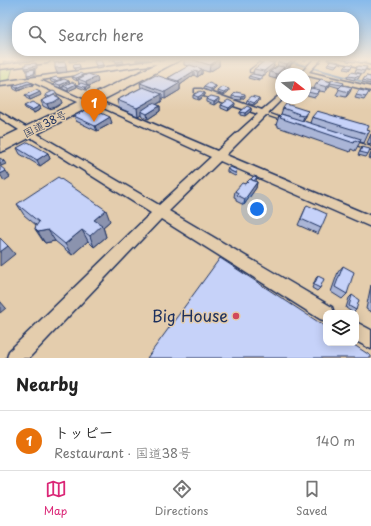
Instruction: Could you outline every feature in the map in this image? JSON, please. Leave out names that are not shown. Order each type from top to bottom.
[{"type":"highway","name":"国道38号","points":[[0,146],[144,76]]},
{"type":"street","points":[[34,80],[38,76]]},
{"type":"street","points":[[311,76],[371,89]]},
{"type":"street","points":[[0,84],[34,80],[220,156],[371,222]]},
{"type":"street","points":[[198,91],[264,113]]},
{"type":"street","points":[[16,358],[160,212],[275,102]]},
{"type":"street","points":[[0,114],[323,311]]},
{"type":"street","points":[[359,333],[371,340]]},
{"type":"lane","points":[[264,113],[292,122]]},
{"type":"lane","points":[[350,141],[371,148]]},
{"type":"green space","points":[[0,76],[11,76],[9,81],[0,83]]},
{"type":"building","points":[[75,76],[82,76],[76,78],[72,77]]},
{"type":"building","points":[[85,76],[97,77],[86,82],[78,79]]},
{"type":"building","points":[[155,76],[158,76],[180,83],[165,92],[140,83]]},
{"type":"building","points":[[172,76],[186,76],[178,81],[168,78]]},
{"type":"building","points":[[249,76],[261,76],[262,76],[260,79]]},
{"type":"building","points":[[366,76],[371,77],[371,82],[363,80]]},
{"type":"building","points":[[56,77],[62,79],[55,81],[50,79]]},
{"type":"building","points":[[64,79],[69,81],[60,85],[54,83]]},
{"type":"building","points":[[321,79],[331,82],[327,87],[316,84]]},
{"type":"building","points":[[332,80],[344,83],[342,85],[330,83]]},
{"type":"building","points":[[28,81],[32,83],[17,88],[13,86]]},
{"type":"building","points":[[72,82],[76,84],[68,88],[63,86]]},
{"type":"building","points":[[81,83],[89,86],[85,87],[77,85]]},
{"type":"building","points":[[209,83],[216,86],[211,89],[204,87]]},
{"type":"building","points":[[342,85],[352,87],[348,92],[338,89]]},
{"type":"building","points":[[143,87],[162,94],[137,108],[117,100]]},
{"type":"building","points":[[223,87],[229,89],[224,93],[218,91]]},
{"type":"building","points":[[311,88],[320,90],[316,94],[311,93]]},
{"type":"building","points":[[36,90],[40,92],[29,97],[25,95]]},
{"type":"building","points":[[359,90],[369,92],[366,97],[356,95]]},
{"type":"building","points":[[53,91],[57,93],[50,97],[45,95]]},
{"type":"building","points":[[200,91],[205,93],[198,97],[193,95]]},
{"type":"building","points":[[236,92],[245,94],[242,97],[232,96]]},
{"type":"building","points":[[54,95],[60,98],[47,104],[41,101]]},
{"type":"building","points":[[211,96],[219,98],[214,102],[206,99]]},
{"type":"building","points":[[252,96],[259,98],[254,103],[247,100]]},
{"type":"building","points":[[228,100],[235,103],[229,108],[221,105]]},
{"type":"building","points":[[32,102],[40,106],[32,110],[24,106]]},
{"type":"building","points":[[153,103],[160,106],[147,114],[141,111]]},
{"type":"building","points":[[286,104],[308,111],[304,116],[298,115],[299,114],[283,108]]},
{"type":"building","points":[[247,106],[251,108],[245,113],[240,112]]},
{"type":"building","points":[[90,108],[110,117],[95,126],[74,116]]},
{"type":"building","points":[[317,111],[369,126],[367,130],[370,131],[368,134],[312,117]]},
{"type":"building","points":[[281,114],[361,139],[360,142],[355,140],[354,143],[280,118],[281,117],[279,116]]},
{"type":"building","points":[[28,142],[48,153],[37,160],[17,148]]},
{"type":"building","points":[[362,147],[370,149],[368,154],[360,152]]},
{"type":"building","points":[[0,166],[6,171],[0,174]]},
{"type":"building","points":[[230,167],[237,170],[235,173],[227,169]]},
{"type":"building","points":[[254,176],[257,177],[254,181],[251,179]]},
{"type":"building","points":[[58,177],[106,210],[94,220],[102,225],[90,236],[82,230],[65,244],[48,230],[38,232],[35,229],[39,222],[17,204]]},
{"type":"building","points":[[250,179],[257,182],[245,199],[237,195],[238,193],[235,191],[242,183],[245,184]]},
{"type":"building","points":[[307,205],[327,214],[321,228],[301,219]]},
{"type":"building","points":[[0,238],[8,246],[0,252]]},
{"type":"building","name":"Big House","points":[[220,258],[323,325],[323,346],[356,346],[371,356],[371,358],[147,358]]},
{"type":"building","points":[[343,266],[354,272],[347,294],[335,287]]},
{"type":"building","points":[[318,276],[324,279],[320,288],[314,285]]},
{"type":"building","points":[[352,295],[359,300],[356,310],[349,306]]},
{"type":"waterway","points":[[341,76],[371,84]]},
{"type":"place","name":"トッピー","points":[[94,122]]},
{"type":"place","name":"Big House","points":[[236,316]]}]
